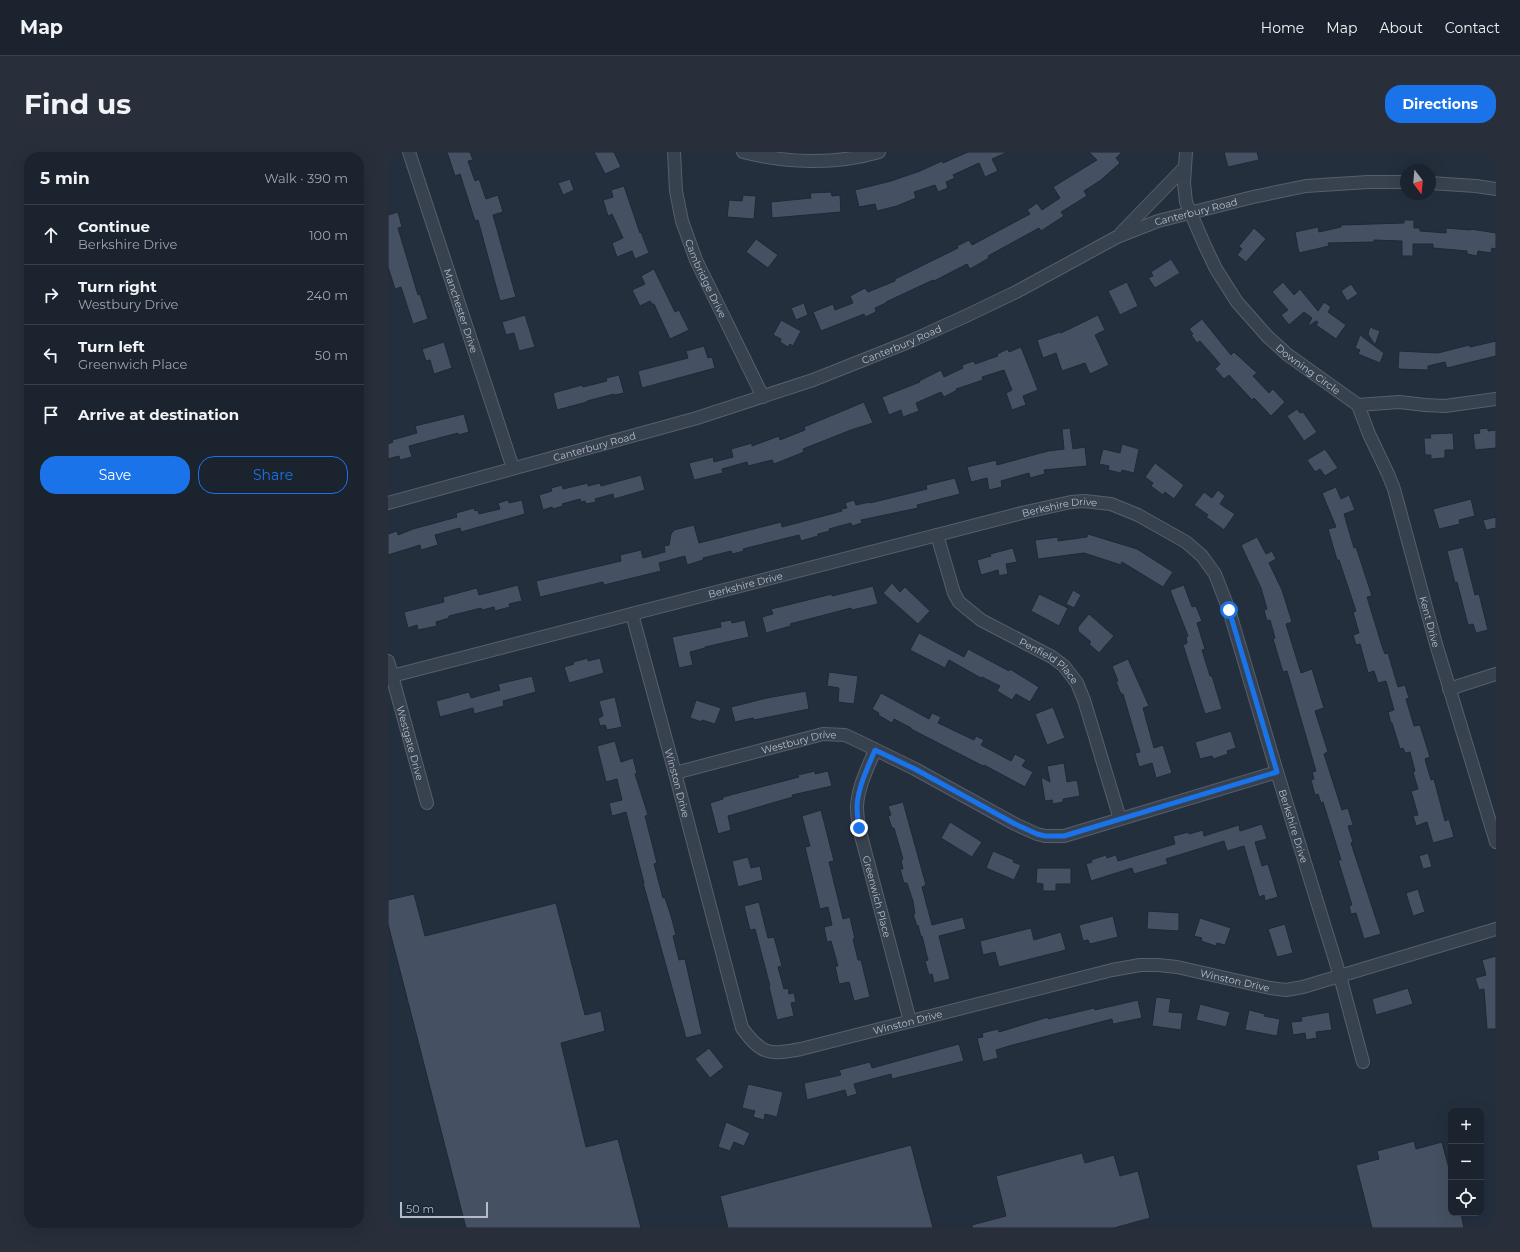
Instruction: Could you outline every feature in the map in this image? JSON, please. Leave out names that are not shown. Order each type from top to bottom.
[{"type":"street","name":"Manchester Drive","points":[[409,152],[513,468]]},
{"type":"street","name":"Cambridge Drive","points":[[674,152],[676,191],[682,221],[696,260],[763,397]]},
{"type":"street","points":[[743,152],[783,159],[816,161],[839,160],[879,152]]},
{"type":"street","points":[[1186,152],[1184,183],[1186,202],[1190,212]]},
{"type":"street","points":[[1116,237],[1185,167]]},
{"type":"street","name":"Canterbury Road","points":[[388,503],[697,418],[763,397],[833,372],[918,338],[1016,292],[1116,237],[1158,222],[1190,212],[1271,192],[1306,186],[1368,182],[1400,182]]},
{"type":"street","points":[[1436,183],[1496,189]]},
{"type":"street","name":"Downing Circle","points":[[1190,212],[1216,269],[1237,302],[1249,316],[1288,355],[1314,372],[1358,405]]},
{"type":"street","points":[[1358,405],[1399,402],[1425,406],[1445,406],[1496,399]]},
{"type":"street","name":"Kent Drive","points":[[1358,405],[1369,434],[1394,489],[1449,689],[1496,842]]},
{"type":"street","name":"Berkshire Drive","points":[[392,676],[1026,512],[1071,502],[1084,501],[1111,504],[1138,515],[1186,542],[1202,556],[1215,574],[1229,610],[1340,976],[1363,1062]]},
{"type":"street","name":"Penfield Place","points":[[937,535],[954,593],[960,602],[981,620],[1052,657],[1064,666],[1077,683],[1084,700],[1120,819]]},
{"type":"street","name":"Winston Drive","points":[[632,614],[742,1028],[752,1042],[765,1051],[777,1053],[801,1049],[1112,970],[1140,965],[1177,967],[1270,988],[1286,990],[1303,987],[1496,929]]},
{"type":"street","name":"Westgate Drive","points":[[388,661],[427,803]]},
{"type":"street","points":[[1449,689],[1496,674]]},
{"type":"street","name":"Westbury Drive","points":[[675,773],[823,734],[845,735],[915,769],[1015,824],[1045,836],[1064,836],[1277,772]]},
{"type":"street","name":"Greenwich Place","points":[[875,750],[864,775],[859,796],[857,806],[859,828],[910,1021]]},
{"type":"building","points":[[447,152],[470,152],[473,160],[468,161],[475,181],[479,179],[486,199],[498,195],[503,212],[493,215],[516,297],[500,301],[478,220],[475,221],[460,174],[455,176]]},
{"type":"building","points":[[594,152],[614,152],[621,167],[605,174]]},
{"type":"building","points":[[968,152],[1008,152],[992,159],[998,171],[985,177],[979,163],[953,175],[955,178],[946,182],[948,188],[938,192],[935,185],[914,192],[916,198],[897,206],[877,211],[875,204],[859,207],[855,190],[891,181],[920,171],[942,161],[943,163]]},
{"type":"building","points":[[1089,152],[1122,152],[1116,158],[1120,163],[1101,180],[1084,191],[1087,196],[1061,212],[1064,216],[1041,231],[1039,228],[988,256],[989,258],[970,269],[967,264],[934,281],[933,280],[886,302],[875,308],[876,312],[865,317],[864,314],[821,331],[813,312],[833,304],[835,310],[853,303],[850,296],[865,288],[868,292],[895,281],[895,279],[958,248],[957,246],[969,240],[972,245],[1030,214],[1027,210],[1037,203],[1042,210],[1060,198],[1053,187],[1097,160]]},
{"type":"building","points":[[1224,152],[1257,152],[1259,160],[1228,167]]},
{"type":"building","points":[[570,179],[574,190],[563,195],[558,183]]},
{"type":"building","points":[[624,186],[640,233],[641,232],[649,253],[635,259],[632,251],[617,257],[612,243],[623,238],[612,214],[608,216],[603,200],[613,197],[611,190]]},
{"type":"building","points":[[831,192],[832,196],[840,195],[841,212],[772,218],[771,202],[811,198],[810,193]]},
{"type":"building","points":[[743,195],[756,196],[754,219],[727,217],[729,200],[742,201]]},
{"type":"building","points":[[398,212],[402,227],[398,228],[418,295],[420,294],[428,319],[413,324],[401,287],[395,289],[388,267],[388,215]]},
{"type":"building","points":[[1404,220],[1414,220],[1414,228],[1420,228],[1420,231],[1446,233],[1446,228],[1471,229],[1496,233],[1496,249],[1492,248],[1491,253],[1478,251],[1477,256],[1467,254],[1467,251],[1433,248],[1433,244],[1413,244],[1413,256],[1402,256],[1402,241],[1374,240],[1374,242],[1328,243],[1329,246],[1299,253],[1295,232],[1318,227],[1319,232],[1341,227],[1341,225],[1404,223]]},
{"type":"building","points":[[1254,228],[1266,239],[1246,262],[1237,255],[1242,249],[1239,246]]},
{"type":"building","points":[[756,239],[778,255],[768,268],[746,252]]},
{"type":"building","points":[[1171,259],[1180,273],[1155,288],[1148,278],[1153,276],[1151,272]]},
{"type":"building","points":[[654,269],[675,312],[679,310],[689,330],[670,339],[654,304],[650,301],[640,306],[632,290],[645,284],[641,276]]},
{"type":"building","points":[[1127,282],[1138,306],[1120,315],[1108,291]]},
{"type":"building","points":[[1283,282],[1294,295],[1300,289],[1318,311],[1324,302],[1331,307],[1328,312],[1346,325],[1336,339],[1316,325],[1318,322],[1316,321],[1307,327],[1312,318],[1304,312],[1289,325],[1281,315],[1288,310],[1272,292]]},
{"type":"building","points":[[1351,284],[1358,294],[1347,301],[1341,291]]},
{"type":"building","points":[[804,303],[808,315],[796,320],[791,308]]},
{"type":"building","points":[[525,315],[535,347],[519,351],[514,333],[506,335],[502,322]]},
{"type":"building","points":[[1098,315],[1105,330],[1095,335],[1109,365],[1090,374],[1085,363],[1062,371],[1056,353],[1043,358],[1037,340],[1060,332],[1061,333]]},
{"type":"building","points":[[1202,319],[1231,355],[1234,352],[1257,373],[1253,376],[1269,393],[1273,389],[1285,402],[1271,416],[1254,398],[1252,400],[1229,375],[1224,379],[1215,369],[1220,364],[1200,341],[1197,343],[1191,335],[1193,334],[1189,329]]},
{"type":"building","points":[[781,320],[801,331],[793,346],[790,344],[788,347],[780,342],[781,339],[773,335]]},
{"type":"building","points":[[1370,327],[1380,331],[1375,345],[1368,334]]},
{"type":"building","points":[[1360,335],[1384,353],[1380,363],[1358,354],[1360,350],[1355,348]]},
{"type":"building","points":[[1496,341],[1496,356],[1447,368],[1445,362],[1428,366],[1428,370],[1398,369],[1399,351],[1438,353],[1469,345],[1470,347]]},
{"type":"building","points":[[444,342],[452,368],[434,374],[430,360],[426,361],[422,349]]},
{"type":"building","points":[[704,346],[708,358],[712,357],[715,368],[642,388],[638,371],[688,358],[686,351]]},
{"type":"building","points":[[1021,347],[1038,390],[1023,396],[1026,405],[1012,410],[1006,393],[1012,390],[1004,370],[982,377],[983,380],[956,389],[957,390],[944,397],[941,392],[916,403],[919,411],[903,417],[901,410],[889,415],[882,397],[920,382],[919,381],[941,370],[944,377],[963,368],[962,365],[974,361],[975,364],[998,356],[997,354],[1008,349],[1009,352]]},
{"type":"building","points":[[619,375],[624,393],[614,394],[557,410],[553,393],[582,385],[583,387],[607,381],[606,378]]},
{"type":"building","points":[[864,402],[873,423],[803,449],[804,452],[774,464],[772,460],[748,466],[747,462],[722,469],[723,473],[694,480],[689,463],[713,457],[714,462],[733,457],[731,449],[752,443],[752,446],[779,436],[780,440],[805,430],[804,427]]},
{"type":"building","points":[[1297,409],[1300,413],[1303,412],[1317,432],[1304,441],[1287,416]]},
{"type":"building","points":[[464,414],[469,432],[458,435],[458,433],[409,446],[412,457],[400,460],[399,456],[388,459],[388,444],[393,442],[392,440],[417,433],[415,426]]},
{"type":"building","points":[[1070,428],[1073,449],[1085,447],[1087,466],[1044,470],[1045,474],[1030,478],[1029,473],[1001,481],[1002,487],[989,490],[987,478],[971,482],[967,467],[996,460],[997,465],[1048,451],[1064,449],[1062,429]]},
{"type":"building","points":[[1488,428],[1488,431],[1496,430],[1496,448],[1475,450],[1473,434],[1480,433],[1479,429]]},
{"type":"building","points":[[1453,433],[1454,450],[1445,450],[1445,458],[1431,459],[1431,455],[1425,455],[1424,438],[1431,438],[1430,434]]},
{"type":"building","points":[[1122,444],[1139,449],[1134,473],[1122,470],[1121,473],[1108,470],[1109,466],[1099,464],[1103,449],[1120,453]]},
{"type":"building","points":[[1325,449],[1338,468],[1325,476],[1320,469],[1315,472],[1307,460]]},
{"type":"building","points":[[1155,463],[1184,485],[1174,499],[1165,492],[1163,495],[1151,486],[1153,483],[1145,477]]},
{"type":"building","points":[[641,475],[645,490],[614,499],[613,494],[595,499],[596,502],[586,504],[585,501],[581,502],[580,499],[562,504],[563,506],[553,509],[552,507],[543,510],[539,495],[552,491],[551,488],[562,485],[563,489],[588,483],[588,486],[600,483],[601,486]]},
{"type":"building","points":[[955,478],[960,494],[917,505],[918,508],[861,520],[862,523],[852,526],[851,523],[829,529],[830,531],[801,541],[799,535],[743,549],[744,551],[732,554],[731,551],[703,558],[703,560],[687,565],[685,556],[659,563],[661,571],[604,585],[603,582],[540,597],[536,581],[621,561],[620,555],[641,550],[643,558],[665,552],[664,546],[669,545],[671,534],[674,530],[694,525],[699,543],[781,522],[782,527],[842,511],[841,509],[847,508],[845,503],[854,500],[856,505],[870,503],[927,489],[926,485]]},
{"type":"building","points":[[1336,487],[1341,499],[1349,495],[1355,510],[1344,514],[1354,548],[1356,547],[1372,596],[1367,597],[1382,646],[1385,654],[1388,653],[1398,687],[1405,685],[1409,698],[1406,699],[1414,726],[1420,725],[1430,757],[1425,759],[1431,780],[1434,779],[1445,821],[1449,819],[1454,837],[1433,843],[1427,822],[1416,826],[1413,816],[1418,815],[1411,791],[1418,789],[1413,772],[1415,771],[1410,752],[1405,753],[1403,748],[1400,749],[1391,723],[1388,712],[1394,710],[1386,681],[1378,683],[1374,671],[1368,673],[1360,644],[1356,645],[1353,635],[1359,633],[1353,612],[1356,611],[1339,560],[1337,560],[1328,529],[1336,527],[1322,493]]},
{"type":"building","points":[[1218,490],[1225,496],[1220,504],[1235,514],[1224,530],[1206,517],[1208,515],[1194,505],[1204,492],[1212,498]]},
{"type":"building","points":[[1471,499],[1475,516],[1459,520],[1460,524],[1439,529],[1433,509]]},
{"type":"building","points":[[508,500],[509,503],[522,500],[525,514],[461,532],[460,528],[435,535],[438,545],[421,550],[420,545],[388,555],[388,534],[397,531],[398,535],[413,529],[457,517],[456,513],[474,508],[475,511],[478,510],[479,514],[500,509],[498,503]]},
{"type":"building","points":[[1496,517],[1496,528],[1486,530],[1483,520]]},
{"type":"building","points":[[1088,534],[1137,549],[1173,572],[1163,587],[1122,562],[1121,565],[1084,553],[1038,559],[1035,540],[1058,537],[1058,541],[1087,537]]},
{"type":"building","points":[[1257,537],[1266,554],[1272,551],[1276,559],[1269,563],[1282,590],[1292,622],[1286,624],[1301,673],[1312,669],[1324,708],[1315,711],[1328,752],[1324,754],[1342,810],[1348,808],[1353,825],[1348,826],[1353,842],[1351,843],[1381,934],[1364,939],[1356,913],[1351,914],[1349,906],[1352,905],[1338,860],[1341,860],[1323,802],[1321,803],[1318,794],[1315,795],[1311,780],[1314,779],[1312,772],[1316,771],[1287,671],[1283,672],[1273,639],[1275,638],[1270,620],[1267,621],[1264,610],[1267,609],[1261,588],[1241,545]]},
{"type":"building","points":[[1463,547],[1475,595],[1479,594],[1488,630],[1476,633],[1473,624],[1468,625],[1447,551]]},
{"type":"building","points":[[1013,548],[1017,562],[1006,564],[1008,574],[999,576],[998,570],[981,575],[977,560],[991,556],[990,554]]},
{"type":"building","points":[[892,583],[900,592],[905,587],[930,611],[918,624],[883,593]]},
{"type":"building","points":[[518,585],[522,601],[509,604],[510,607],[495,611],[494,607],[482,610],[481,608],[449,616],[449,618],[436,622],[437,626],[418,630],[417,625],[408,628],[404,612],[444,602],[443,597],[477,588],[479,595]]},
{"type":"building","points":[[1184,585],[1192,607],[1196,606],[1202,621],[1197,623],[1205,649],[1202,650],[1222,709],[1205,714],[1183,645],[1187,643],[1186,637],[1188,636],[1170,590]]},
{"type":"building","points":[[873,586],[878,604],[852,610],[851,608],[790,624],[791,626],[766,633],[762,617],[773,614],[771,609],[832,594],[832,596]]},
{"type":"building","points":[[1073,590],[1081,595],[1074,608],[1066,604]]},
{"type":"building","points":[[1039,594],[1068,608],[1059,626],[1031,611]]},
{"type":"building","points":[[1089,614],[1114,636],[1099,653],[1089,644],[1091,642],[1078,631],[1078,627]]},
{"type":"building","points":[[731,620],[732,623],[745,620],[749,637],[690,652],[693,665],[679,668],[672,637],[721,627],[720,622]]},
{"type":"building","points":[[919,633],[964,657],[968,649],[1009,671],[1010,669],[1039,687],[1030,702],[1016,694],[1012,700],[997,691],[1000,686],[982,677],[981,678],[949,660],[945,668],[910,650]]},
{"type":"building","points":[[588,658],[588,661],[600,658],[604,673],[569,683],[564,667],[574,664],[573,662]]},
{"type":"building","points":[[1128,659],[1149,706],[1143,708],[1154,748],[1163,745],[1172,773],[1156,778],[1152,763],[1139,767],[1135,753],[1140,752],[1123,694],[1121,694],[1116,682],[1118,681],[1112,666]]},
{"type":"building","points":[[829,672],[858,676],[854,704],[838,702],[839,688],[827,686]]},
{"type":"building","points":[[532,676],[536,692],[503,701],[504,706],[474,714],[473,708],[440,717],[436,701],[469,692],[471,698],[500,690],[498,684]]},
{"type":"building","points":[[806,691],[809,709],[754,720],[753,718],[735,722],[731,707],[767,698]]},
{"type":"building","points":[[881,693],[929,719],[932,713],[941,717],[938,723],[974,740],[976,736],[984,740],[981,745],[1011,761],[1015,754],[1026,760],[1022,766],[1033,772],[1025,787],[894,719],[892,723],[878,715],[879,713],[872,709]]},
{"type":"building","points":[[615,697],[622,727],[607,730],[605,725],[600,726],[598,718],[603,716],[599,701]]},
{"type":"building","points":[[696,700],[721,708],[715,724],[690,718]]},
{"type":"building","points":[[1053,707],[1065,738],[1047,745],[1035,714]]},
{"type":"building","points":[[1231,731],[1236,748],[1227,751],[1228,754],[1213,759],[1212,756],[1200,759],[1195,742]]},
{"type":"building","points":[[615,741],[621,762],[633,758],[637,773],[635,774],[648,815],[645,816],[657,863],[654,864],[663,898],[665,898],[676,935],[673,936],[679,960],[685,959],[702,1034],[686,1038],[643,883],[626,812],[612,816],[609,803],[622,800],[617,779],[606,782],[597,746]]},
{"type":"building","points":[[1064,763],[1067,782],[1077,780],[1080,796],[1063,799],[1063,802],[1053,804],[1052,800],[1045,801],[1041,777],[1050,782],[1047,766]]},
{"type":"building","points":[[815,771],[815,774],[828,771],[832,786],[792,795],[793,797],[728,816],[731,830],[718,834],[710,803],[723,799],[723,797],[799,777],[798,775]]},
{"type":"building","points":[[903,802],[926,885],[922,887],[932,925],[963,917],[966,929],[939,936],[950,979],[934,983],[932,974],[929,975],[925,961],[928,960],[922,936],[921,937],[913,914],[915,914],[913,901],[907,883],[904,883],[900,869],[903,869],[901,860],[903,859],[894,828],[892,828],[888,816],[891,815],[888,806]]},
{"type":"building","points":[[821,810],[834,861],[829,862],[843,919],[850,917],[858,960],[861,960],[870,997],[854,1001],[849,982],[839,984],[835,966],[838,966],[831,941],[827,942],[824,927],[832,925],[828,907],[820,909],[805,847],[810,846],[802,816]]},
{"type":"building","points":[[950,822],[982,842],[972,857],[941,838]]},
{"type":"building","points":[[1262,824],[1267,839],[1255,842],[1262,866],[1268,864],[1278,897],[1265,901],[1264,895],[1259,897],[1244,846],[1227,851],[1224,841],[1166,859],[1168,864],[1134,874],[1132,868],[1091,881],[1086,864],[1092,862],[1091,860],[1106,855],[1107,858],[1116,855],[1118,861],[1175,844],[1173,836],[1189,832],[1189,834],[1203,830],[1204,836],[1239,825],[1240,831]]},
{"type":"building","points":[[993,851],[1014,860],[1013,862],[1021,865],[1014,880],[986,868]]},
{"type":"building","points":[[1428,853],[1432,867],[1423,869],[1419,856]]},
{"type":"building","points":[[748,857],[751,868],[760,866],[763,880],[738,887],[732,861]]},
{"type":"building","points":[[1037,868],[1071,868],[1071,884],[1056,884],[1056,891],[1043,891],[1043,884],[1036,883]]},
{"type":"building","points":[[1418,889],[1425,912],[1413,916],[1406,893]]},
{"type":"building","points":[[414,894],[425,936],[556,903],[585,1015],[601,1011],[605,1031],[561,1043],[586,1147],[618,1139],[641,1228],[466,1228],[388,924],[388,900]]},
{"type":"building","points":[[759,902],[768,938],[774,937],[782,966],[778,967],[784,989],[788,988],[789,994],[794,993],[796,1002],[791,1003],[794,1016],[777,1020],[755,929],[750,930],[744,906]]},
{"type":"building","points":[[1148,911],[1179,913],[1179,931],[1147,929]]},
{"type":"building","points":[[1113,916],[1118,937],[1090,944],[1088,940],[1083,941],[1079,925]]},
{"type":"building","points":[[1200,918],[1231,928],[1225,945],[1217,943],[1216,946],[1201,941],[1202,938],[1194,936]]},
{"type":"building","points":[[1285,924],[1293,953],[1277,957],[1268,929]]},
{"type":"building","points":[[1031,928],[1034,940],[1061,932],[1066,950],[999,967],[995,952],[983,955],[980,941]]},
{"type":"building","points":[[1496,956],[1496,1029],[1487,1029],[1484,989],[1479,990],[1475,978],[1486,975],[1482,960]]},
{"type":"building","points":[[1408,988],[1413,1004],[1376,1015],[1372,999]]},
{"type":"building","points":[[1156,997],[1171,999],[1169,1012],[1183,1013],[1181,1030],[1152,1026]]},
{"type":"building","points":[[1138,1000],[1142,1018],[1113,1024],[1112,1019],[1009,1046],[996,1050],[998,1058],[983,1062],[977,1038],[983,1037],[982,1033],[998,1029],[999,1032],[1048,1017],[1048,1019],[1094,1008],[1095,1010]]},
{"type":"building","points":[[1200,1004],[1230,1012],[1226,1027],[1196,1020]]},
{"type":"building","points":[[1249,1010],[1265,1014],[1264,1016],[1280,1019],[1277,1036],[1245,1030]]},
{"type":"building","points":[[1329,1012],[1332,1030],[1316,1032],[1317,1038],[1306,1040],[1305,1033],[1293,1035],[1291,1022],[1302,1021],[1301,1017]]},
{"type":"building","points":[[959,1044],[964,1061],[892,1079],[891,1074],[854,1084],[857,1094],[847,1097],[845,1090],[807,1100],[804,1083],[841,1075],[839,1070],[870,1062],[872,1068]]},
{"type":"building","points":[[709,1048],[724,1067],[710,1078],[695,1059]]},
{"type":"building","points":[[748,1084],[783,1092],[777,1117],[765,1114],[764,1120],[753,1117],[755,1111],[742,1108]]},
{"type":"building","points":[[726,1122],[750,1133],[744,1146],[734,1142],[730,1151],[718,1147]]},
{"type":"building","points":[[1414,1141],[1416,1149],[1442,1142],[1448,1165],[1448,1216],[1462,1216],[1464,1228],[1372,1228],[1356,1165],[1379,1159],[1377,1151]]},
{"type":"building","points":[[911,1145],[933,1228],[728,1228],[720,1196]]},
{"type":"building","points":[[1082,1153],[1085,1163],[1114,1155],[1120,1176],[1138,1171],[1150,1218],[1114,1228],[972,1228],[972,1225],[1006,1216],[996,1176]]},
{"type":"route","points":[[859,828],[857,806],[859,796],[864,775],[875,750],[915,769],[1015,824],[1045,836],[1064,836],[1277,772],[1229,610]]}]
